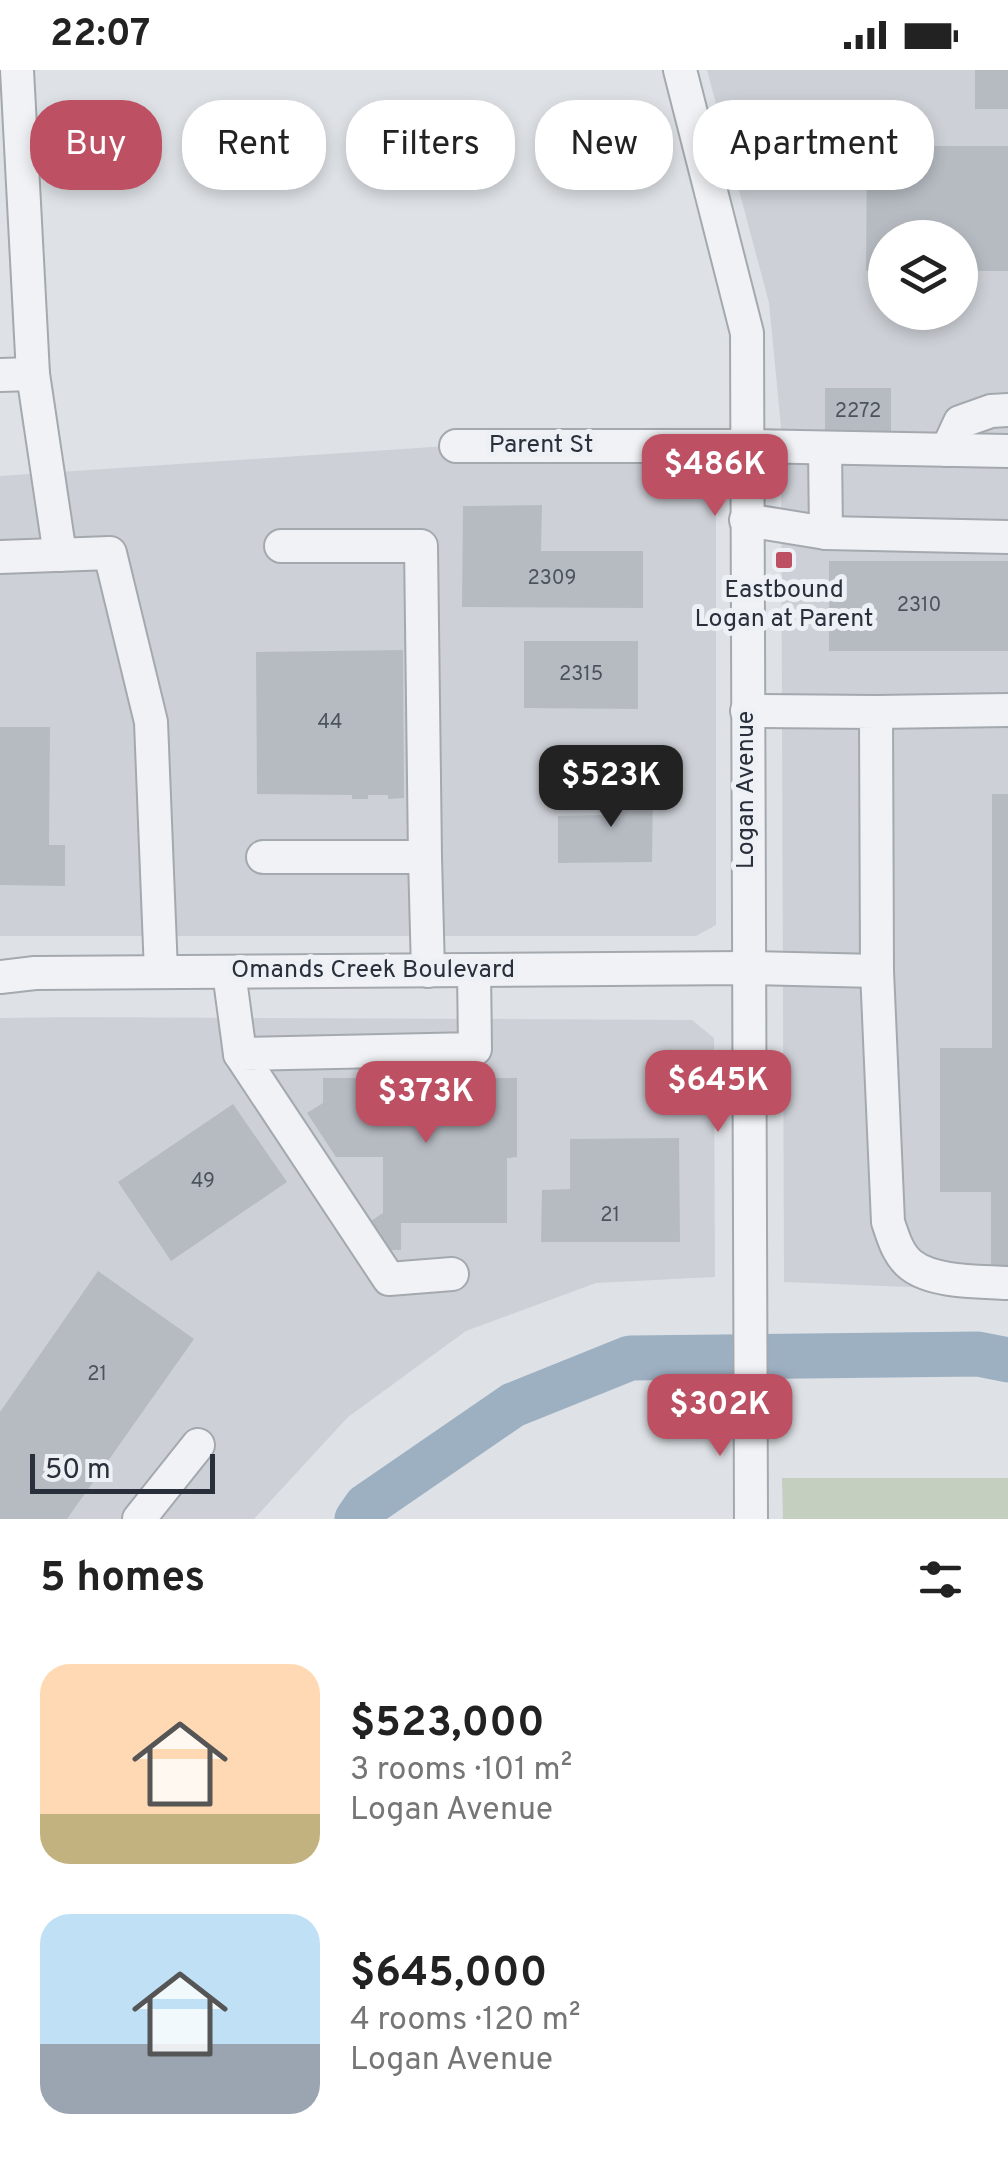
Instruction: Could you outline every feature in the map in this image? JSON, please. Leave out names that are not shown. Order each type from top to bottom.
[{"type":"street","points":[[17,70],[33,374],[60,555]]},
{"type":"street","name":"Logan Avenue","points":[[680,70],[746,333],[751,1519]]},
{"type":"street","points":[[0,375],[33,374]]},
{"type":"street","points":[[947,450],[960,422],[991,411],[1008,410]]},
{"type":"street","name":"Parent St","points":[[456,446],[746,446],[1008,452]]},
{"type":"street","points":[[825,448],[826,533]]},
{"type":"street","points":[[746,520],[826,533],[1008,537]]},
{"type":"street","points":[[281,546],[421,546],[428,970]]},
{"type":"street","points":[[0,557],[110,553],[150,722],[161,972]]},
{"type":"street","points":[[746,710],[1008,710]]},
{"type":"street","points":[[876,712],[876,970],[888,1222],[897,1248],[912,1266],[938,1276],[1008,1283]]},
{"type":"street","points":[[263,857],[425,856]]},
{"type":"street","points":[[240,1054],[474,1049],[474,970]]},
{"type":"street","name":"Omands Creek Boulevard","points":[[0,977],[34,973],[876,970]]},
{"type":"street","points":[[229,972],[240,1054],[389,1279],[452,1274]]},
{"type":"street","points":[[139,1519],[198,1445]]},
{"type":"shaded area","points":[[707,70],[1008,70],[1008,1291],[784,1282],[781,427],[769,303],[739,190],[934,190],[934,100],[715,100]]},
{"type":"shaded area","points":[[716,428],[716,925],[696,936],[0,936],[0,476]]},
{"type":"shaded area","points":[[0,1018],[692,1020],[714,1038],[715,1277],[596,1283],[466,1331],[348,1417],[254,1519],[0,1519]]},
{"type":"green space","points":[[782,1478],[1008,1478],[1008,1519],[783,1519]]},
{"type":"building","points":[[975,70],[1008,70],[1008,109],[975,109]]},
{"type":"building","points":[[934,146],[1008,146],[1008,271],[978,271],[978,220],[868,220],[866,271],[867,190],[934,190]]},
{"type":"building","points":[[825,388],[891,388],[891,437],[825,437]]},
{"type":"building","points":[[542,505],[541,551],[643,551],[643,608],[462,607],[463,506]]},
{"type":"building","points":[[829,561],[1008,561],[1008,651],[829,651]]},
{"type":"building","points":[[524,641],[638,641],[638,709],[524,708]]},
{"type":"building","points":[[403,650],[404,798],[257,794],[256,652]]},
{"type":"building","points":[[0,727],[50,727],[49,845],[65,845],[65,886],[0,885]]},
{"type":"building","points":[[653,785],[652,862],[558,863],[558,816],[605,815],[605,786]]},
{"type":"building","points":[[992,794],[1008,794],[1008,1275],[991,1275],[991,1192],[940,1192],[940,1048],[992,1048]]},
{"type":"building","points":[[323,1078],[517,1078],[517,1157],[507,1158],[507,1223],[401,1223],[401,1250],[379,1250],[363,1226],[383,1213],[383,1157],[336,1157],[307,1113],[323,1103]]},
{"type":"building","points":[[233,1104],[287,1182],[171,1261],[118,1182]]},
{"type":"building","points":[[679,1138],[680,1242],[541,1242],[542,1190],[570,1189],[570,1139]]},
{"type":"building","points":[[98,1271],[194,1339],[67,1519],[0,1519],[0,1412]]},
{"type":"waterway","points":[[357,1519],[366,1506],[513,1405],[630,1358],[978,1354],[1008,1360]]},
{"type":"place","name":"Eastbound Logan at Parent","points":[[784,560]]}]
